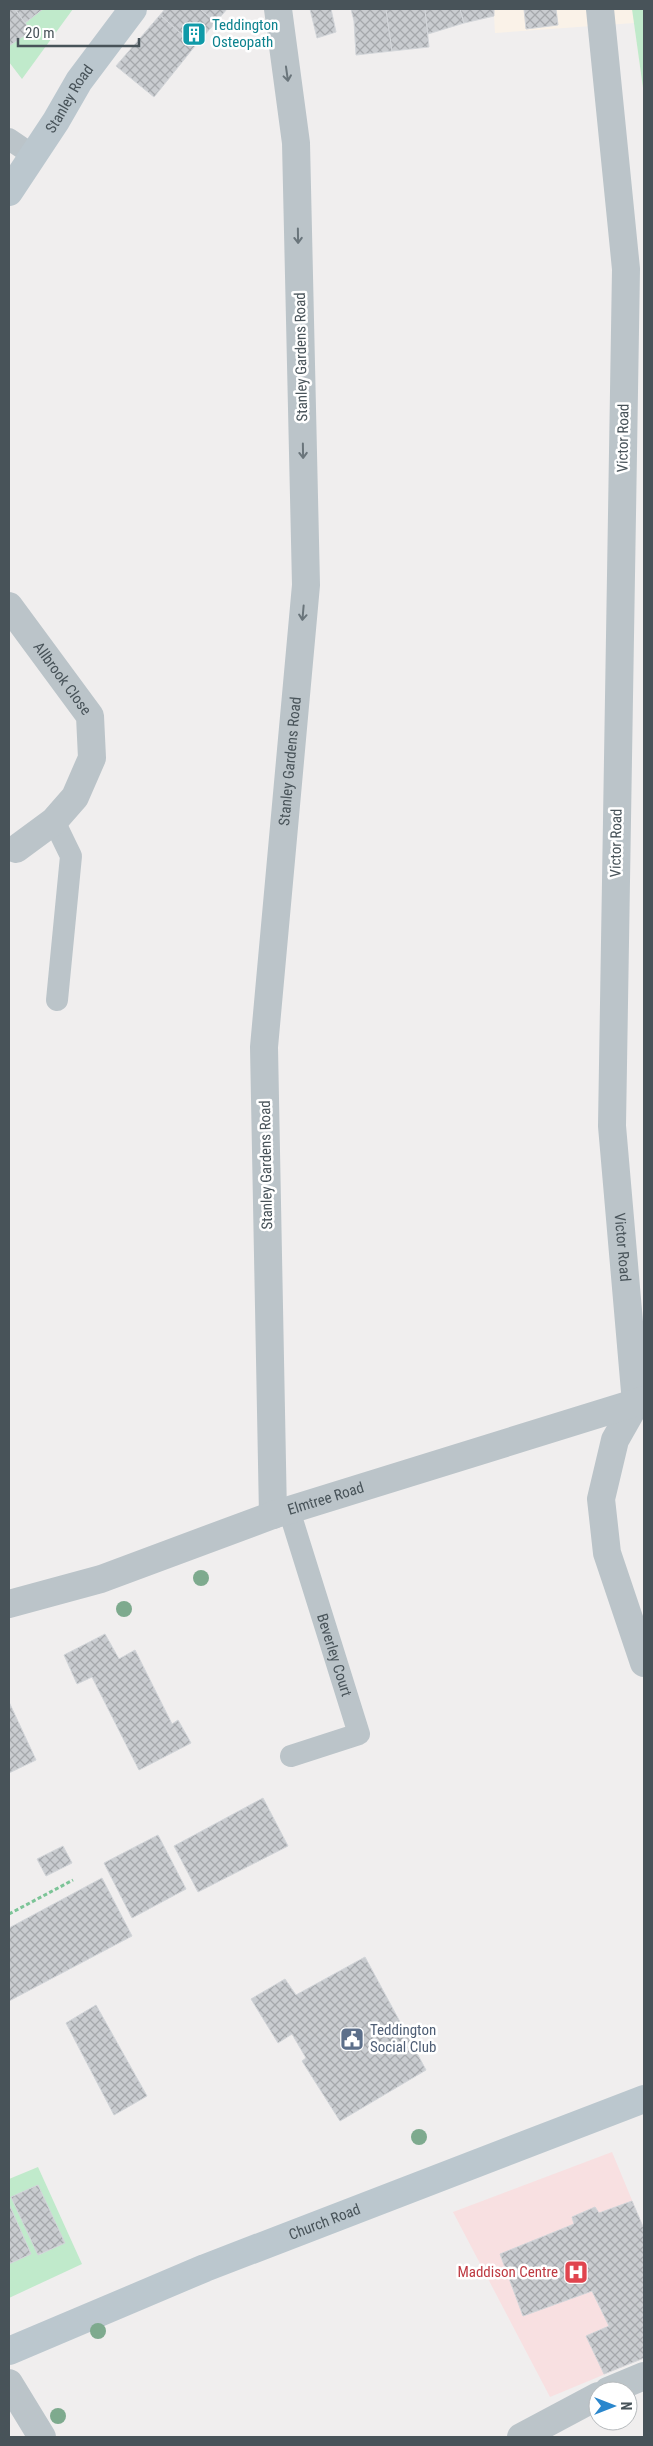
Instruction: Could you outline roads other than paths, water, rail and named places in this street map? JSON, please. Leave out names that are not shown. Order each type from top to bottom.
[{"type":"main road","name":"Stanley Road","points":[[9,192],[34,156],[79,81],[133,9]]},
{"type":"main road","name":"Church Road","points":[[9,2351],[215,2264],[644,2098]]},
{"type":"street","name":"Stanley Gardens Road","points":[[278,9],[296,143],[306,585],[264,1047],[281,1512]]},
{"type":"street","name":"Victor Road","points":[[600,9],[626,269],[612,1126],[640,1401]]},
{"type":"street","name":"Allbrook Close","points":[[9,606],[90,716],[92,758],[75,797],[54,821],[16,849]]},
{"type":"street","name":"Elmtree Road","points":[[9,1604],[101,1579],[281,1512],[640,1401]]},
{"type":"street","points":[[640,1401],[615,1440],[601,1500],[607,1554],[644,1663]]},
{"type":"street","points":[[632,2381],[644,2376]]},
{"type":"street","points":[[9,2383],[42,2437]]},
{"type":"street","points":[[521,2437],[588,2401]]},
{"type":"lane","points":[[9,139],[34,156]]},
{"type":"lane","points":[[54,821],[71,856],[57,1000]]},
{"type":"lane","name":"Beverley Court","points":[[281,1512],[358,1734],[291,1756]]},
{"type":"place","name":"Teddington Osteopath","points":[[194,34]]},
{"type":"place","name":"Teddington Social Club","points":[[352,2039]]},
{"type":"place","name":"Maddison Centre","points":[[576,2272]]}]
